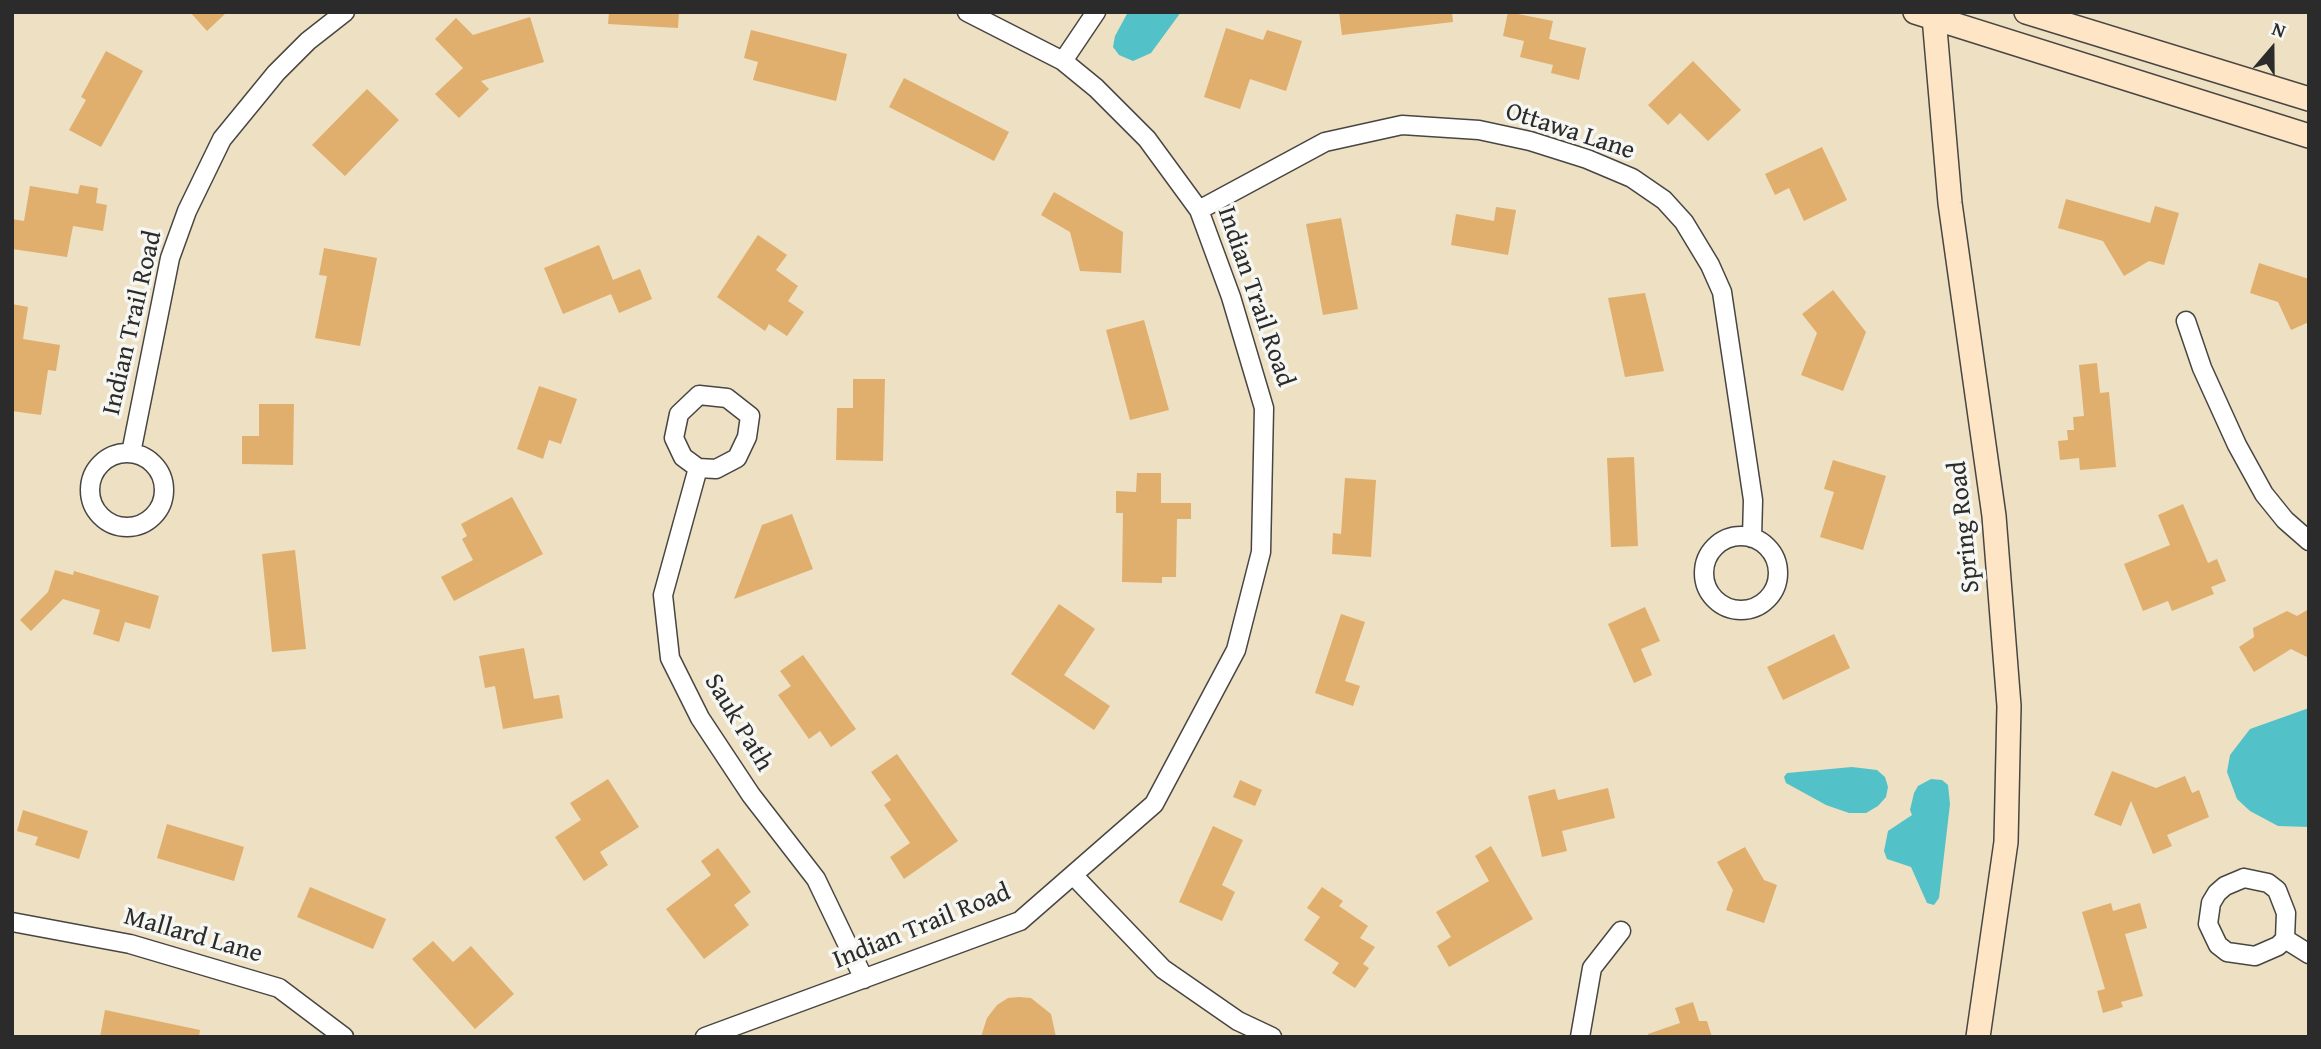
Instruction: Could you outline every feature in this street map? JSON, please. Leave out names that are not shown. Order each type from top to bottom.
[{"type":"street","name":"Indian Trail Road","points":[[131,453],[170,258],[187,211],[222,139],[276,73],[308,41],[345,12]]},
{"type":"street","name":"Indian Trail Road","points":[[705,1037],[1020,921],[1154,803],[1236,650],[1261,552],[1264,408],[1231,297],[1199,209],[1147,139],[1113,104],[1063,61],[967,12]]},
{"type":"street","points":[[1063,61],[1096,12]]},
{"type":"street","points":[[2026,12],[2309,99]]},
{"type":"street","points":[[1928,14],[2309,136]]},
{"type":"street","name":"Spring Road","points":[[1928,14],[1950,203],[1994,516],[2009,706],[2006,842],[1978,1037]]},
{"type":"street","name":"Ottawa Lane","points":[[1199,209],[1325,142],[1402,125],[1466,128],[1530,141],[1633,178],[1664,200],[1684,222],[1710,265],[1722,292],[1754,500],[1752,538]]},
{"type":"street","points":[[2186,321],[2202,369],[2236,446],[2264,494],[2285,520],[2309,541]]},
{"type":"street","points":[[699,395],[727,398],[750,416],[747,437],[737,458],[716,468],[698,468],[683,457],[674,438],[678,414],[699,395]]},
{"type":"street","name":"Indian Trail Road","points":[[131,453],[150,460],[160,472],[164,487],[162,504],[154,517],[137,527],[122,528],[107,522],[93,508],[89,492],[93,473],[102,462],[112,455],[131,453]]},
{"type":"street","name":"Sauk Path","points":[[698,468],[663,595],[670,658],[706,728],[751,795],[816,879],[864,979]]},
{"type":"street","points":[[1727,538],[1752,538],[1771,551],[1778,573],[1776,585],[1762,603],[1752,608],[1728,608],[1709,592],[1704,567],[1708,555],[1727,538]]},
{"type":"street","points":[[1073,875],[1163,969],[1238,1021],[1272,1037]]},
{"type":"street","points":[[2245,878],[2267,883],[2283,901],[2285,939],[2278,946],[2255,956],[2227,952],[2211,935],[2208,924],[2211,902],[2225,886],[2245,878]]},
{"type":"street","name":"Mallard Lane","points":[[12,922],[131,944],[279,988],[344,1037]]},
{"type":"street","points":[[1580,1037],[1592,968],[1621,931]]},
{"type":"street","points":[[2285,939],[2309,954]]},
{"type":"water","points":[[1128,12],[1181,12],[1151,53],[1133,61],[1119,55],[1113,47],[1115,36]]},
{"type":"water","points":[[2309,708],[2309,827],[2278,826],[2250,811],[2237,799],[2227,772],[2230,755],[2250,729]]},
{"type":"water","points":[[1852,767],[1877,770],[1885,777],[1888,787],[1886,797],[1866,813],[1849,813],[1826,805],[1786,783],[1784,777],[1787,773]]},
{"type":"water","points":[[1931,779],[1942,780],[1948,785],[1950,804],[1939,898],[1934,905],[1927,903],[1911,867],[1887,859],[1884,851],[1888,831],[1912,815],[1910,810],[1914,793],[1918,786]]},
{"type":"building","points":[[190,12],[227,12],[207,31]]},
{"type":"building","points":[[609,12],[679,12],[678,28],[608,24]]},
{"type":"building","points":[[1339,12],[1452,12],[1453,22],[1342,35]]},
{"type":"building","points":[[1508,12],[1553,21],[1549,39],[1586,48],[1579,80],[1551,73],[1553,65],[1520,57],[1524,41],[1503,36]]},
{"type":"building","points":[[530,17],[544,62],[481,81],[489,89],[459,118],[435,94],[463,68],[435,39],[456,18],[473,35]]},
{"type":"building","points":[[1226,28],[1263,40],[1267,30],[1302,41],[1286,91],[1250,79],[1240,109],[1204,97]]},
{"type":"building","points":[[751,30],[847,54],[836,101],[753,80],[758,62],[744,58]]},
{"type":"building","points":[[106,51],[143,71],[101,147],[69,130],[86,100],[81,97]]},
{"type":"building","points":[[1693,61],[1741,110],[1708,141],[1680,113],[1668,125],[1648,105]]},
{"type":"building","points":[[904,78],[1009,132],[994,161],[889,107]]},
{"type":"building","points":[[367,89],[399,120],[345,176],[312,145]]},
{"type":"building","points":[[1822,147],[1847,200],[1804,221],[1789,188],[1775,195],[1765,174]]},
{"type":"building","points":[[80,185],[98,188],[96,203],[107,205],[103,231],[73,226],[67,257],[12,249],[12,219],[24,221],[30,186],[78,194]]},
{"type":"building","points":[[1054,192],[1123,232],[1121,273],[1080,271],[1070,232],[1041,215]]},
{"type":"building","points":[[2066,199],[2150,223],[2155,206],[2179,213],[2164,265],[2149,261],[2124,276],[2103,241],[2058,228]]},
{"type":"building","points":[[1496,207],[1516,210],[1508,255],[1451,245],[1456,214],[1494,221]]},
{"type":"building","points":[[1341,218],[1358,309],[1323,315],[1306,224]]},
{"type":"building","points":[[758,235],[787,255],[776,270],[798,286],[788,301],[804,312],[787,336],[769,324],[765,331],[717,297]]},
{"type":"building","points":[[599,245],[613,280],[640,269],[652,299],[619,313],[611,294],[563,314],[544,268]]},
{"type":"building","points":[[324,248],[377,258],[360,346],[315,338],[327,276],[319,275]]},
{"type":"building","points":[[2259,263],[2309,279],[2309,322],[2291,330],[2278,302],[2250,293]]},
{"type":"building","points":[[1833,290],[1866,332],[1843,391],[1801,375],[1817,333],[1802,314]]},
{"type":"building","points":[[1645,293],[1664,371],[1625,377],[1608,298]]},
{"type":"building","points":[[12,304],[28,307],[23,339],[60,345],[56,371],[48,370],[41,415],[12,411]]},
{"type":"building","points":[[1144,320],[1169,410],[1130,420],[1106,330]]},
{"type":"building","points":[[2097,363],[2100,393],[2109,392],[2116,467],[2080,470],[2079,458],[2060,460],[2058,441],[2068,440],[2067,430],[2074,430],[2073,417],[2084,416],[2079,365]]},
{"type":"building","points":[[853,379],[885,379],[883,461],[836,460],[837,408],[853,408]]},
{"type":"building","points":[[539,386],[577,399],[561,444],[549,440],[543,459],[517,449]]},
{"type":"building","points":[[259,404],[294,404],[293,465],[242,464],[242,436],[259,436]]},
{"type":"building","points":[[1634,457],[1638,546],[1611,547],[1607,458]]},
{"type":"building","points":[[1833,460],[1886,476],[1863,550],[1820,537],[1834,492],[1824,489]]},
{"type":"building","points":[[1137,473],[1161,473],[1161,503],[1191,503],[1191,519],[1177,519],[1176,577],[1162,577],[1162,583],[1122,582],[1123,513],[1116,513],[1116,491],[1136,492]]},
{"type":"building","points":[[1345,478],[1376,480],[1371,557],[1332,554],[1333,533],[1341,534]]},
{"type":"building","points":[[512,497],[543,554],[454,601],[441,577],[473,560],[462,539],[467,536],[461,524]]},
{"type":"building","points":[[2183,504],[2208,563],[2217,559],[2226,581],[2211,587],[2214,594],[2172,611],[2168,601],[2143,611],[2124,564],[2170,545],[2158,515]]},
{"type":"building","points":[[792,514],[813,569],[734,599],[762,525]]},
{"type":"building","points":[[295,550],[306,649],[272,652],[262,554]]},
{"type":"building","points":[[55,570],[73,575],[74,571],[159,596],[150,629],[125,622],[119,642],[93,634],[100,610],[63,599],[31,631],[20,620],[48,592]]},
{"type":"building","points":[[1059,604],[1095,629],[1064,675],[1110,706],[1094,730],[1011,674]]},
{"type":"building","points":[[1645,607],[1660,641],[1641,649],[1652,675],[1634,683],[1608,624]]},
{"type":"building","points":[[2309,609],[2309,658],[2291,649],[2254,672],[2239,647],[2254,637],[2253,628],[2287,611],[2297,616]]},
{"type":"building","points":[[1341,614],[1365,622],[1345,681],[1360,686],[1353,706],[1315,693]]},
{"type":"building","points":[[1834,634],[1850,668],[1783,700],[1767,667]]},
{"type":"building","points":[[524,648],[534,699],[559,695],[563,718],[503,729],[495,686],[485,688],[479,656]]},
{"type":"building","points":[[803,655],[856,729],[831,747],[820,731],[809,739],[778,695],[791,686],[780,671]]},
{"type":"building","points":[[897,754],[958,841],[904,879],[890,857],[910,843],[884,805],[891,800],[871,772]]},
{"type":"building","points":[[2112,771],[2156,788],[2185,776],[2192,793],[2199,790],[2209,817],[2167,835],[2172,846],[2153,854],[2131,801],[2121,826],[2094,815]]},
{"type":"building","points":[[608,779],[639,827],[600,852],[608,865],[584,881],[555,837],[581,820],[570,803]]},
{"type":"building","points":[[1240,780],[1262,790],[1255,806],[1233,797]]},
{"type":"building","points":[[1608,788],[1615,818],[1562,831],[1567,851],[1542,857],[1528,796],[1555,789],[1558,800]]},
{"type":"building","points":[[23,810],[88,831],[79,859],[35,845],[38,837],[17,831]]},
{"type":"building","points":[[167,824],[244,847],[234,881],[157,858]]},
{"type":"building","points":[[1213,826],[1243,840],[1222,885],[1235,892],[1222,921],[1179,902]]},
{"type":"building","points":[[1491,846],[1533,919],[1449,967],[1437,946],[1451,937],[1436,912],[1489,881],[1475,856]]},
{"type":"building","points":[[1745,847],[1764,880],[1777,885],[1764,923],[1726,910],[1733,890],[1717,862]]},
{"type":"building","points":[[718,848],[751,892],[734,905],[749,925],[704,959],[666,909],[711,875],[701,861]]},
{"type":"building","points":[[310,887],[386,919],[373,949],[297,917]]},
{"type":"building","points":[[1322,887],[1343,901],[1339,906],[1368,926],[1360,938],[1375,947],[1363,964],[1369,968],[1355,988],[1332,973],[1339,963],[1304,940],[1320,917],[1307,908]]},
{"type":"building","points":[[2111,903],[2113,911],[2140,903],[2147,928],[2125,934],[2143,996],[2121,1002],[2123,1007],[2103,1013],[2097,991],[2105,989],[2082,912]]},
{"type":"building","points":[[433,941],[453,962],[471,946],[514,994],[475,1029],[412,959]]},
{"type":"building","points":[[1008,998],[1031,998],[1051,1014],[1056,1037],[981,1037],[987,1018],[997,1005]]},
{"type":"building","points":[[1693,1002],[1699,1021],[1707,1021],[1712,1037],[1649,1037],[1648,1034],[1680,1023],[1675,1008]]},
{"type":"building","points":[[105,1010],[200,1030],[199,1037],[100,1037]]}]
